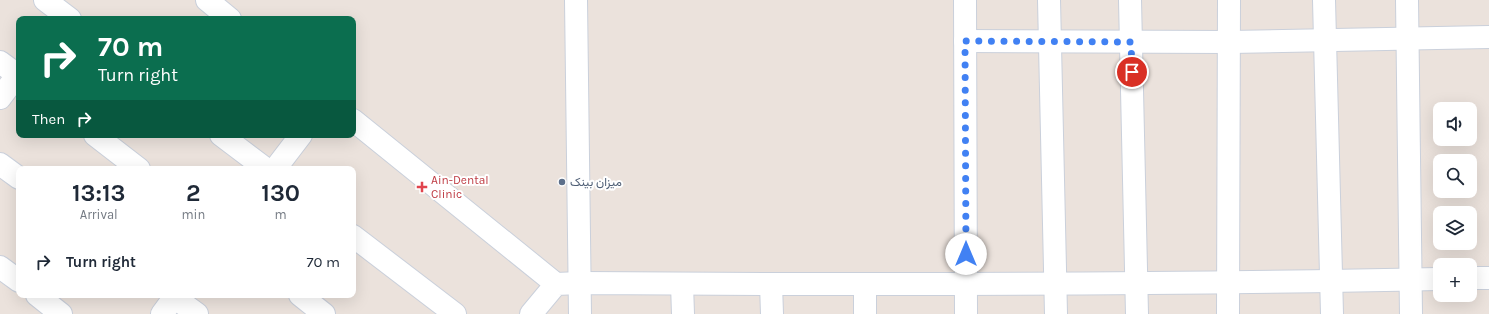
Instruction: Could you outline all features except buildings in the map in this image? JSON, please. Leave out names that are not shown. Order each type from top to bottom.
[{"type":"street","points":[[45,0],[66,13]]},
{"type":"street","points":[[207,0],[226,16]]},
{"type":"street","points":[[576,0],[580,314]]},
{"type":"street","points":[[965,0],[966,314]]},
{"type":"street","points":[[1049,0],[1056,314]]},
{"type":"street","points":[[1130,0],[1137,314]]},
{"type":"street","points":[[1228,314],[1229,0]]},
{"type":"street","points":[[1324,0],[1332,314]]},
{"type":"street","points":[[1407,0],[1411,314]]},
{"type":"street","points":[[965,41],[1230,42],[1489,37]]},
{"type":"street","points":[[0,62],[16,73]]},
{"type":"street","points":[[0,98],[16,79]]},
{"type":"street","points":[[356,122],[556,284],[1136,284],[1433,279]]},
{"type":"street","points":[[99,138],[135,166]]},
{"type":"street","points":[[225,138],[262,166]]},
{"type":"street","points":[[277,166],[299,138]]},
{"type":"street","points":[[0,164],[16,176]]},
{"type":"street","points":[[356,238],[455,314]]},
{"type":"street","points":[[0,267],[16,279]]},
{"type":"street","points":[[1477,278],[1489,278]]},
{"type":"street","points":[[531,314],[556,284]]},
{"type":"street","points":[[682,284],[683,314]]},
{"type":"street","points":[[771,284],[772,314]]},
{"type":"street","points":[[865,285],[865,314]]},
{"type":"street","points":[[41,298],[62,314]]},
{"type":"street","points":[[304,298],[324,314]]},
{"type":"street","points":[[171,300],[197,314]]},
{"type":"place","name":"میزان بینک","points":[[562,182]]},
{"type":"place","name":"Ain-Dental Clinic","points":[[422,187]]},
{"type":"route","points":[[966,254],[965,41],[1131,42],[1132,72]]}]
